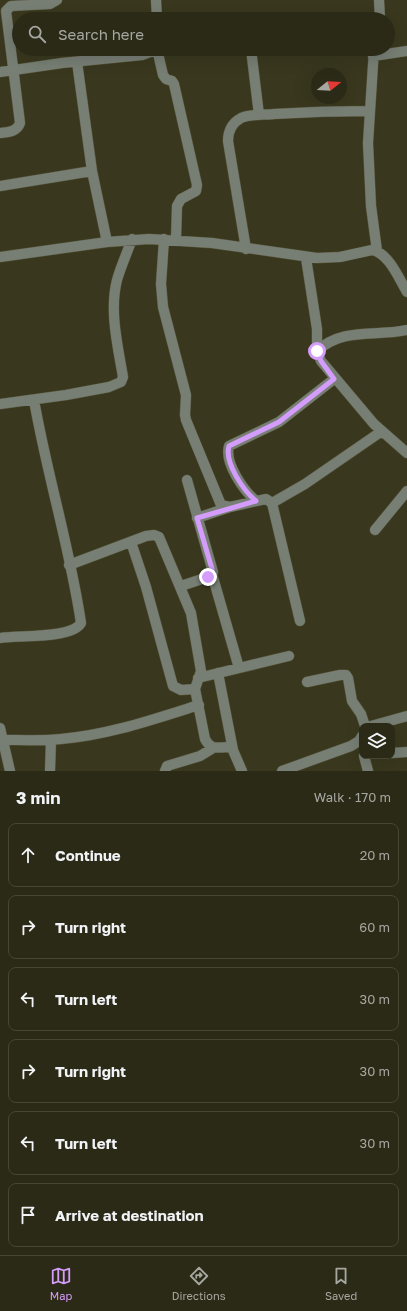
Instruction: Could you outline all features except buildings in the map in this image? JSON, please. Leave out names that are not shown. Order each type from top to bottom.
[{"type":"street","points":[[0,133],[13,131],[19,126],[20,123],[5,16],[8,8],[18,5],[50,4],[57,0]]},
{"type":"street","points":[[156,0],[156,12]]},
{"type":"street","points":[[379,0],[380,12]]},
{"type":"street","points":[[395,52],[407,51]]},
{"type":"street","points":[[0,72],[133,56]]},
{"type":"street","points":[[159,56],[163,75],[174,84],[197,185],[196,191],[181,199],[177,206],[176,240]]},
{"type":"street","points":[[252,56],[259,115]]},
{"type":"street","points":[[373,56],[369,111],[369,173],[377,251]]},
{"type":"street","points":[[77,62],[92,171],[107,242]]},
{"type":"street","points":[[246,249],[228,133],[240,119],[259,115],[329,111],[369,111]]},
{"type":"street","points":[[0,186],[92,171]]},
{"type":"street","points":[[0,257],[132,239],[176,240],[306,258],[326,258],[366,250],[377,251],[386,259],[407,292]]},
{"type":"street","points":[[0,404],[34,400],[109,387],[122,382],[123,377],[115,322],[115,290],[117,279],[132,239]]},
{"type":"street","points":[[164,239],[162,296],[166,322],[186,395],[185,415],[218,501],[225,507],[230,507]]},
{"type":"street","points":[[306,258],[317,329],[317,351],[321,361],[334,379],[382,431],[407,453]]},
{"type":"street","points":[[317,351],[328,342],[338,337],[407,330]]},
{"type":"street","points":[[256,501],[243,490],[237,480],[229,453],[229,446],[279,422],[334,379]]},
{"type":"street","points":[[0,638],[43,636],[73,630],[80,626],[80,618],[45,459],[34,400]]},
{"type":"street","points":[[272,503],[305,484],[382,431]]},
{"type":"street","points":[[187,480],[239,668]]},
{"type":"street","points":[[375,530],[407,491]]},
{"type":"street","points":[[197,518],[230,507],[256,501],[266,499],[272,503],[300,621]]},
{"type":"street","points":[[69,565],[152,535],[159,537],[181,586],[191,613],[201,666],[195,689],[205,739],[213,748]]},
{"type":"street","points":[[131,542],[146,587],[173,686],[181,690],[195,689]]},
{"type":"street","points":[[181,586],[212,574]]},
{"type":"street","points":[[198,678],[289,656]]},
{"type":"street","points":[[218,673],[233,750],[242,771]]},
{"type":"street","points":[[307,682],[346,675],[348,678],[352,701],[361,714],[364,723]]},
{"type":"street","points":[[3,740],[51,740],[85,735],[144,722],[199,705]]},
{"type":"street","points":[[382,723],[407,716]]},
{"type":"street","points":[[0,728],[10,771]]},
{"type":"street","points":[[50,771],[51,740]]},
{"type":"street","points":[[282,771],[351,746],[359,746]]},
{"type":"street","points":[[165,771],[167,766],[200,756],[213,748],[230,747],[233,750]]},
{"type":"street","points":[[395,753],[407,752]]},
{"type":"street","points":[[365,759],[368,771]]},
{"type":"route","points":[[208,577],[212,574],[212,569],[197,518],[230,507],[256,501],[243,490],[237,480],[228,449],[229,446],[279,422],[334,379],[319,358],[317,351]]}]
